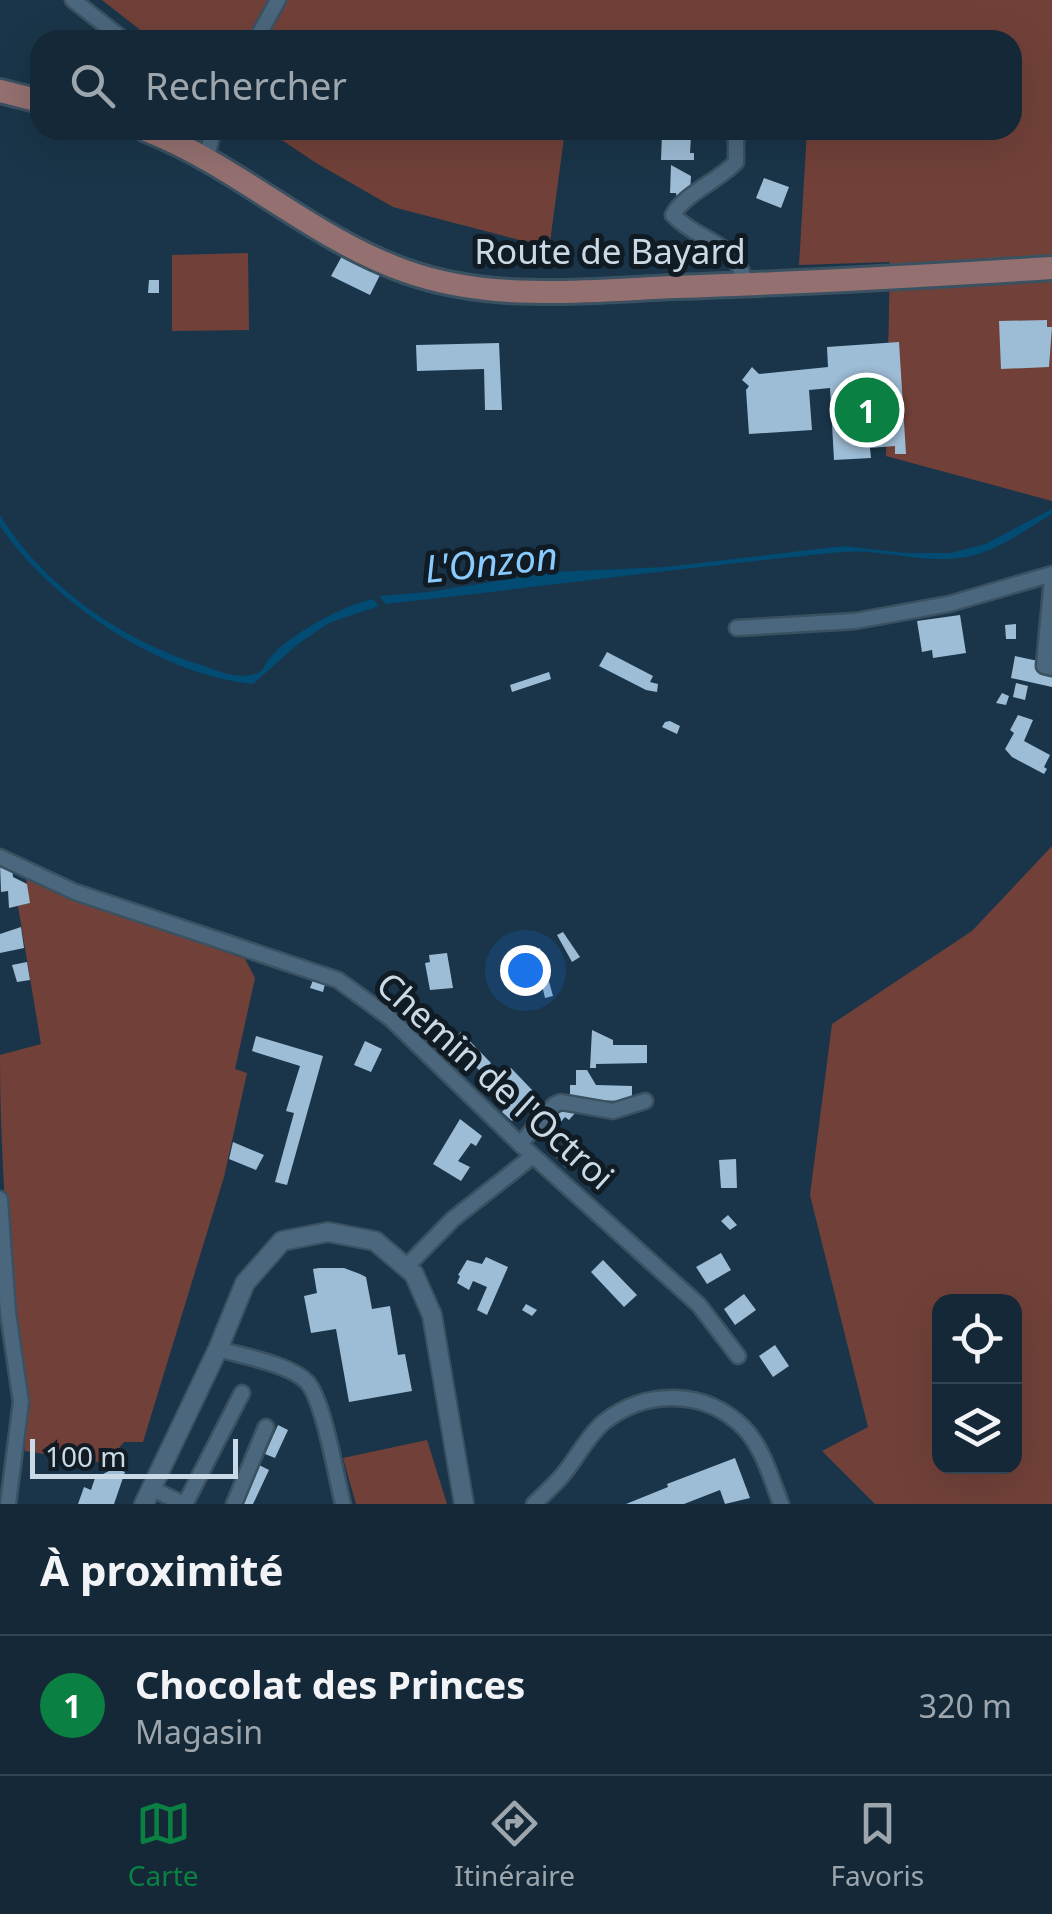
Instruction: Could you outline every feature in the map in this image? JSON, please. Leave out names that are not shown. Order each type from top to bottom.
[{"type":"main road","points":[[0,91],[30,98]]},
{"type":"main road","name":"Route de Bayard","points":[[168,140],[208,158],[351,248],[431,280],[506,292],[746,285],[1052,268]]},
{"type":"street","points":[[73,0],[111,30]]},
{"type":"street","points":[[262,30],[278,0]]},
{"type":"street","points":[[208,158],[211,140]]},
{"type":"street","points":[[736,140],[736,162],[720,178],[678,205],[673,215],[684,226],[722,246],[742,266],[746,285]]},
{"type":"street","points":[[737,628],[856,621],[949,604],[1052,576],[1044,666],[1052,668]]},
{"type":"street","name":"Chemin de l'Octroi","points":[[0,857],[75,892],[338,980],[390,1018],[520,1144],[699,1305],[738,1356]]},
{"type":"street","points":[[520,1144],[561,1102],[613,1111],[645,1101]]},
{"type":"street","points":[[406,1268],[453,1218],[533,1156]]},
{"type":"street","points":[[0,1199],[8,1312],[21,1402],[8,1504]]},
{"type":"street","points":[[242,1393],[180,1503],[147,1496],[218,1349],[245,1283],[282,1241],[328,1232],[376,1240],[414,1274],[432,1314],[464,1504]]},
{"type":"street","points":[[218,1349],[282,1368],[307,1382],[318,1406],[343,1504]]},
{"type":"street","points":[[534,1504],[561,1477],[600,1424],[630,1405],[672,1395],[718,1409],[744,1429],[764,1458],[781,1504]]},
{"type":"street","points":[[234,1504],[266,1427]]},
{"type":"shaded area","points":[[102,0],[1052,0],[1052,501],[886,456],[890,262],[799,265],[806,140],[1022,140],[1022,30],[140,30]]},
{"type":"shaded area","points":[[282,140],[564,140],[550,242],[523,241],[393,207]]},
{"type":"shaded area","points":[[248,253],[249,330],[172,331],[172,255]]},
{"type":"shaded area","points":[[1052,846],[1052,1504],[875,1504],[822,1451],[868,1427],[810,1195],[832,1024],[972,931]]},
{"type":"shaded area","points":[[26,876],[55,891],[245,959],[255,978],[235,1069],[247,1073],[224,1177],[143,1442],[124,1442],[114,1454],[98,1462],[25,1451],[6,1216],[0,1055],[41,1044],[18,906],[29,903]]},
{"type":"shaded area","points":[[427,1440],[447,1504],[356,1504],[343,1458]]},
{"type":"water","points":[[1052,509],[1052,514],[1002,544],[954,559],[842,552],[386,604],[379,596],[553,572],[665,567],[844,546],[905,553],[951,553],[985,544]]},
{"type":"water","points":[[0,515],[39,565],[87,608],[172,655],[230,674],[260,672],[289,640],[332,614],[373,599],[379,606],[329,623],[298,644],[253,684],[218,678],[146,650],[78,607],[22,554],[0,526]]},
{"type":"building","points":[[662,140],[691,140],[694,160],[661,160]]},
{"type":"building","points":[[671,165],[691,176],[690,193],[684,199],[670,193]]},
{"type":"building","points":[[764,178],[789,187],[781,208],[756,198]]},
{"type":"building","points":[[342,256],[380,275],[370,295],[331,276]]},
{"type":"building","points":[[149,280],[159,280],[159,293],[148,293]]},
{"type":"building","points":[[1047,320],[1047,327],[1052,327],[1049,367],[1001,369],[999,321]]},
{"type":"building","points":[[899,342],[906,454],[895,454],[895,446],[870,448],[871,458],[834,460],[830,388],[809,390],[812,430],[749,434],[749,386],[742,380],[752,367],[759,374],[828,367],[827,347]]},
{"type":"building","points":[[499,343],[502,410],[485,410],[484,369],[417,371],[416,345]]},
{"type":"building","points":[[960,615],[966,653],[933,658],[932,650],[922,652],[917,621]]},
{"type":"building","points":[[1016,624],[1016,639],[1006,639],[1005,625]]},
{"type":"building","points":[[607,652],[653,676],[650,682],[658,684],[657,692],[599,666]]},
{"type":"building","points":[[1015,656],[1038,661],[1037,668],[1052,671],[1052,687],[1011,678]]},
{"type":"building","points":[[549,672],[551,679],[512,692],[510,685]]},
{"type":"building","points":[[1016,683],[1028,686],[1025,700],[1013,697]]},
{"type":"building","points":[[1002,693],[1009,696],[1006,705],[996,703]]},
{"type":"building","points":[[1018,715],[1033,720],[1024,741],[1050,755],[1044,774],[1005,749]]},
{"type":"building","points":[[670,721],[680,726],[677,734],[662,727]]},
{"type":"building","points":[[0,863],[12,869],[13,877],[27,884],[30,903],[9,908],[8,891],[1,892]]},
{"type":"building","points":[[21,927],[24,948],[0,953],[0,934]]},
{"type":"building","points":[[563,932],[580,957],[572,962],[557,935]]},
{"type":"building","points":[[540,948],[553,996],[545,998],[542,985],[530,988],[524,964],[529,963],[526,952]]},
{"type":"building","points":[[447,953],[453,988],[430,990],[425,963],[430,962],[429,955]]},
{"type":"building","points":[[27,962],[30,980],[17,982],[12,965]]},
{"type":"building","points":[[313,980],[325,984],[323,992],[310,988]]},
{"type":"building","points":[[592,1030],[613,1040],[613,1045],[647,1045],[647,1063],[596,1064],[596,1068],[590,1068]]},
{"type":"building","points":[[461,1032],[491,1063],[482,1073],[473,1064],[470,1067],[460,1060],[448,1044]]},
{"type":"building","points":[[256,1036],[323,1056],[287,1185],[275,1182],[294,1113],[286,1111],[300,1066],[252,1051]]},
{"type":"building","points":[[365,1041],[382,1049],[371,1072],[354,1065]]},
{"type":"building","points":[[511,1068],[533,1091],[516,1109],[519,1113],[512,1121],[502,1112],[507,1106],[498,1099],[510,1090],[500,1079]]},
{"type":"building","points":[[576,1070],[587,1070],[596,1085],[632,1086],[632,1101],[570,1100]]},
{"type":"building","points":[[560,1106],[576,1112],[569,1120],[565,1117],[555,1124],[549,1119]]},
{"type":"building","points":[[460,1119],[482,1136],[476,1146],[471,1143],[458,1161],[470,1167],[461,1181],[433,1164]]},
{"type":"building","points":[[233,1142],[264,1155],[256,1170],[229,1159]]},
{"type":"building","points":[[568,1146],[578,1157],[566,1168],[556,1157]]},
{"type":"building","points":[[736,1159],[737,1188],[721,1188],[719,1160]]},
{"type":"building","points":[[728,1215],[737,1225],[730,1230],[721,1221]]},
{"type":"building","points":[[721,1253],[731,1270],[707,1284],[696,1267]]},
{"type":"building","points":[[486,1257],[508,1267],[487,1315],[477,1310],[487,1287],[473,1281],[469,1290],[457,1283],[467,1260],[482,1264]]},
{"type":"building","points":[[603,1260],[637,1295],[624,1307],[591,1272]]},
{"type":"building","points":[[344,1268],[366,1277],[372,1309],[390,1306],[398,1355],[405,1354],[412,1391],[349,1402],[336,1329],[311,1333],[304,1296],[317,1293],[313,1269]]},
{"type":"building","points":[[744,1294],[756,1310],[735,1325],[724,1309]]},
{"type":"building","points":[[526,1304],[537,1310],[532,1316],[522,1310]]},
{"type":"building","points":[[775,1345],[789,1366],[773,1377],[759,1356]]},
{"type":"building","points":[[278,1425],[288,1430],[275,1458],[265,1454]]},
{"type":"building","points":[[735,1458],[750,1498],[725,1504],[720,1490],[684,1504],[626,1504],[668,1487],[667,1484]]},
{"type":"building","points":[[259,1465],[269,1470],[253,1504],[241,1504]]},
{"type":"building","points":[[115,1468],[125,1472],[114,1504],[78,1504],[84,1487],[91,1490],[95,1478]]},
{"type":"place","name":"Chocolat des Princes","points":[[867,410]]},
{"type":"water label","name":"L'Onzon","points":[[491,561]]}]
